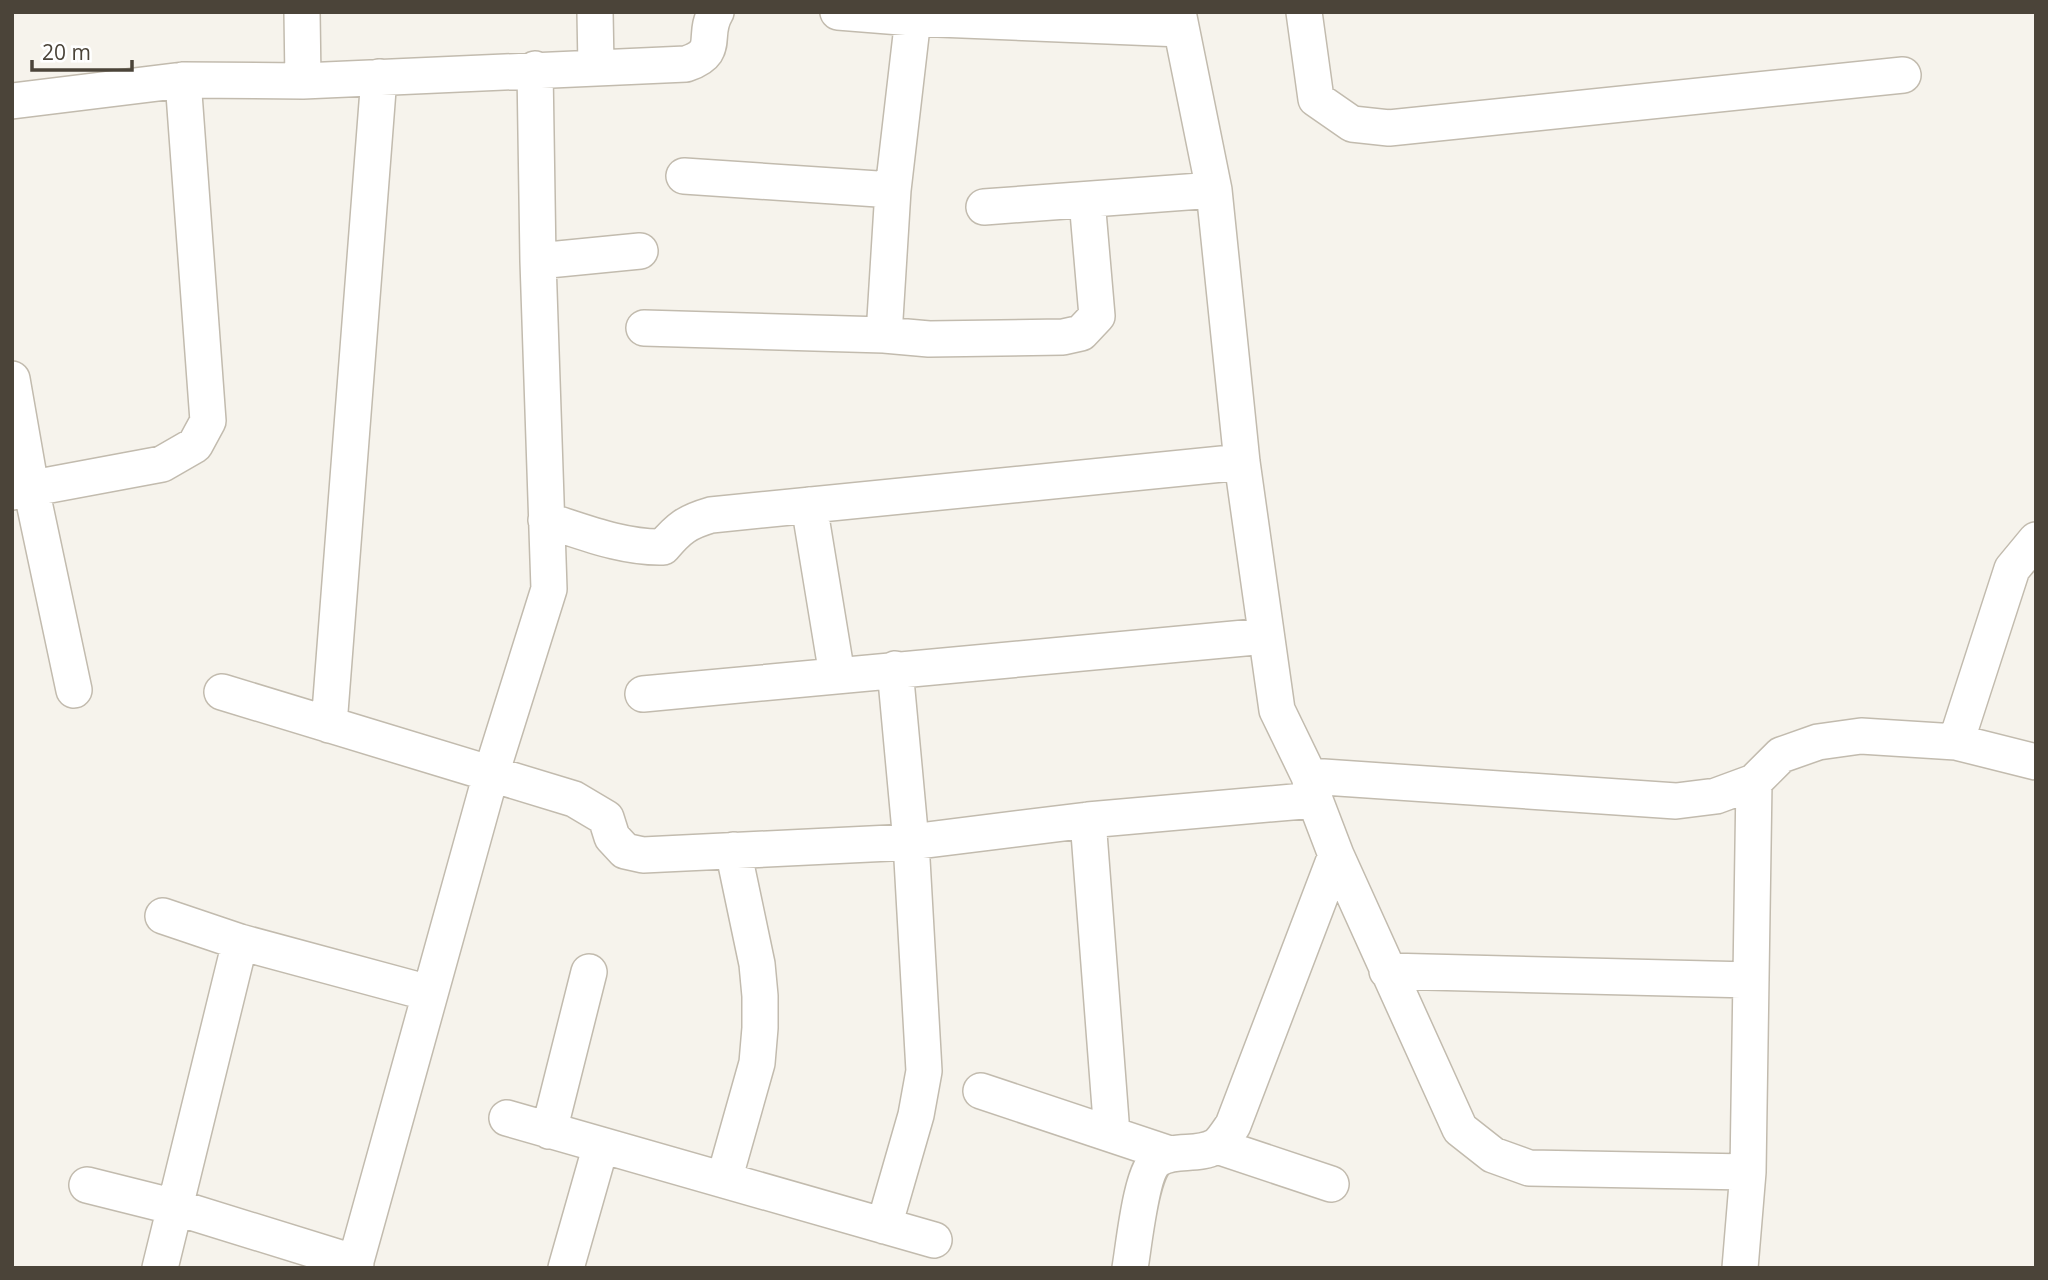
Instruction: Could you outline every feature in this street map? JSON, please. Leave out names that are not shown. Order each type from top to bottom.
[{"type":"street","points":[[302,12],[303,81]]},
{"type":"street","points":[[595,12],[596,67]]},
{"type":"street","points":[[12,102],[183,80],[303,81],[686,64],[699,60],[708,50],[712,18],[716,12]]},
{"type":"street","points":[[838,12],[913,18],[1179,21],[1214,190],[1242,462],[1277,710],[1312,788],[1336,855],[1460,1129],[1493,1156],[1528,1168],[1748,1172]]},
{"type":"street","points":[[1304,12],[1316,99],[1352,124],[1389,128],[1903,75]]},
{"type":"street","points":[[884,335],[893,190],[913,18]]},
{"type":"street","points":[[87,1185],[175,1207],[355,1265],[491,774],[549,589],[538,261],[535,69]]},
{"type":"street","points":[[329,725],[379,77]]},
{"type":"street","points":[[22,490],[162,464],[195,445],[208,421],[183,80]]},
{"type":"street","points":[[684,176],[893,190]]},
{"type":"street","points":[[984,207],[1214,190]]},
{"type":"street","points":[[644,328],[884,335],[929,339],[1063,337],[1082,333],[1097,316],[1087,200]]},
{"type":"street","points":[[538,261],[640,251]]},
{"type":"street","points":[[12,379],[22,490],[75,690]]},
{"type":"street","points":[[546,520],[630,545],[663,547],[680,528],[703,517],[1242,462]]},
{"type":"street","points":[[809,505],[837,675]]},
{"type":"street","points":[[1956,742],[2011,569],[2036,540]]},
{"type":"street","points":[[643,694],[1266,636]]},
{"type":"street","points":[[884,1226],[916,1115],[924,1071],[911,842],[895,669]]},
{"type":"street","points":[[222,692],[574,799],[606,818],[612,837],[625,851],[643,855],[911,842],[1312,788],[1676,801],[1716,796],[1754,782],[1781,755],[1818,741],[1861,736],[1956,742],[2036,762]]},
{"type":"street","points":[[1740,1268],[1748,1172],[1754,782]]},
{"type":"street","points":[[1088,820],[1112,1134]]},
{"type":"street","points":[[724,1180],[757,1063],[761,996],[733,850]]},
{"type":"street","points":[[1217,1146],[1233,1125],[1336,855]]},
{"type":"street","points":[[163,916],[240,942],[429,993]]},
{"type":"street","points":[[160,1268],[240,942]]},
{"type":"street","points":[[1387,971],[1751,980]]},
{"type":"street","points":[[549,1131],[589,972]]},
{"type":"street","points":[[981,1091],[1170,1154]]},
{"type":"street","points":[[507,1118],[934,1240]]},
{"type":"street","points":[[566,1268],[601,1145]]},
{"type":"street","points":[[1130,1268],[1145,1175],[1156,1160],[1170,1154],[1217,1146],[1331,1184]]}]
